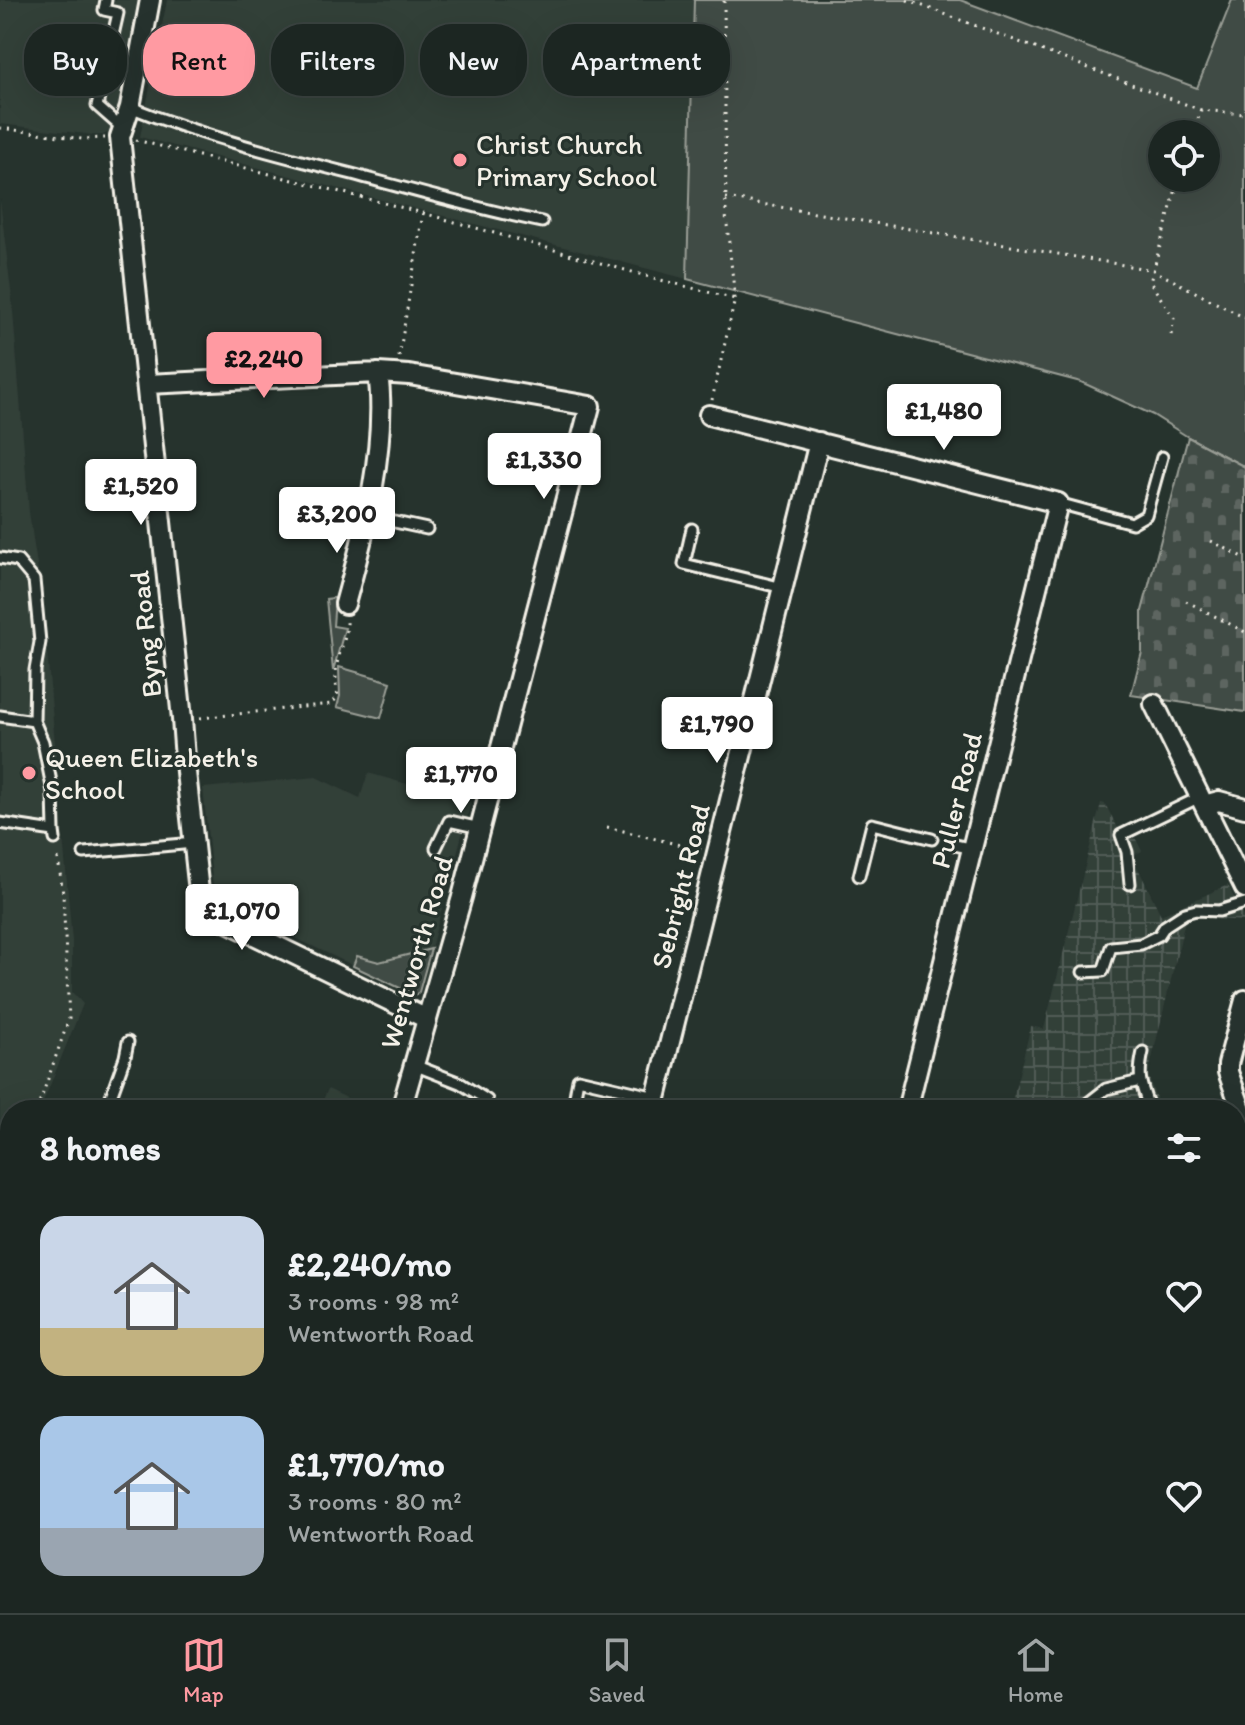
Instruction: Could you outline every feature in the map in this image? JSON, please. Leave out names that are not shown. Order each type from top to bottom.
[{"type":"street","name":"Byng Road","points":[[150,0],[130,107],[122,133],[202,904],[211,914],[427,1019]]},
{"type":"street","name":"Wentworth Road","points":[[147,384],[387,373],[590,406],[480,828],[404,1100]]},
{"type":"street","points":[[345,604],[363,540],[379,439],[381,390],[387,373]]},
{"type":"street","points":[[709,415],[1058,503]]},
{"type":"street","name":"Sebright Road","points":[[656,1100],[819,442]]},
{"type":"street","name":"Puller Road","points":[[909,1100],[964,847],[1058,503]]},
{"type":"street","points":[[1154,704],[1245,888]]},
{"type":"street","points":[[1202,801],[1219,801],[1245,808]]},
{"type":"street","points":[[1238,1100],[1228,1064],[1245,1000]]},
{"type":"lane","points":[[106,0],[104,10],[118,13],[116,24]]},
{"type":"lane","points":[[100,96],[97,106],[122,133]]},
{"type":"lane","points":[[130,107],[173,125],[242,146],[542,222]]},
{"type":"lane","points":[[1058,503],[1132,523],[1146,515],[1162,457]]},
{"type":"lane","points":[[367,516],[427,529]]},
{"type":"lane","points":[[692,529],[684,564],[783,588]]},
{"type":"lane","points":[[0,558],[18,561],[34,580],[40,642],[35,670],[34,721],[43,742],[53,792],[54,835],[0,823]]},
{"type":"lane","points":[[0,716],[34,721]]},
{"type":"lane","points":[[1130,884],[1127,852],[1121,835],[1202,801]]},
{"type":"lane","points":[[436,848],[449,821],[480,828]]},
{"type":"lane","points":[[859,876],[872,824],[932,839]]},
{"type":"lane","points":[[84,853],[194,843]]},
{"type":"lane","points":[[1083,972],[1103,971],[1111,947],[1141,944],[1159,935],[1165,926],[1185,913],[1219,911],[1245,903]]},
{"type":"lane","points":[[110,1100],[128,1042]]},
{"type":"lane","points":[[1143,1052],[1140,1081],[1147,1100]]},
{"type":"lane","points":[[414,1065],[460,1083],[487,1100]]},
{"type":"lane","points":[[574,1100],[578,1079],[643,1100]]},
{"type":"lane","points":[[1092,1100],[1106,1089],[1140,1081]]},
{"type":"path","points":[[709,415],[735,299],[726,198],[724,0]]},
{"type":"path","points":[[907,0],[1201,110],[1245,114]]},
{"type":"path","points":[[1198,120],[1201,110]]},
{"type":"path","points":[[0,128],[82,139],[122,133],[735,299]]},
{"type":"path","points":[[1171,335],[1174,318],[1150,282],[1175,192]]},
{"type":"path","points":[[387,373],[427,195]]},
{"type":"path","points":[[726,198],[1153,270],[1245,318]]},
{"type":"path","points":[[1211,541],[1245,558]]},
{"type":"path","points":[[1186,601],[1245,632]]},
{"type":"path","points":[[182,719],[331,704],[338,697],[335,678],[347,628],[345,604]]},
{"type":"path","points":[[607,827],[717,854]]},
{"type":"path","points":[[41,1100],[69,1019],[63,894],[54,835]]},
{"type":"shaded area","points":[[0,0],[141,0],[127,76],[127,24],[24,24],[24,96],[123,96],[120,114],[109,132],[94,135],[0,124]]},
{"type":"shaded area","name":"Christ Church Primary School","points":[[167,0],[694,0],[693,24],[543,24],[543,96],[692,96],[687,279],[140,137],[148,96],[255,96],[255,24],[162,24]]},
{"type":"shaded area","name":"Queen Elizabeth's School","points":[[0,200],[12,299],[29,512],[43,605],[72,941],[72,992],[83,1004],[44,1100],[0,1100]]},
{"type":"shaded area","points":[[368,773],[471,802],[419,992],[415,995],[218,901],[214,896],[203,788],[316,777],[360,798]]},
{"type":"shaded area","points":[[1186,798],[1191,808],[1134,835],[1142,851],[1132,856],[1161,915],[1228,885],[1245,921],[1186,917],[1148,1075],[1157,1100],[1012,1100],[1031,1026],[1044,1029],[1101,803],[1105,804],[1119,830]]},
{"type":"shaded area","points":[[328,1089],[351,1100],[323,1100]]},
{"type":"shaded area","points":[[603,1089],[643,1098],[642,1100],[601,1100]]},
{"type":"green space","points":[[694,0],[960,0],[1197,88],[1232,0],[1245,0],[1245,467],[1153,415],[1081,382],[687,279],[692,96],[730,96],[730,24],[693,24]]},
{"type":"green space","points":[[1188,437],[1245,467],[1245,712],[1131,695],[1142,652],[1142,611]]},
{"type":"green space","points":[[335,598],[333,626],[345,628],[333,671],[326,599]]},
{"type":"green space","points":[[339,667],[391,682],[381,718],[337,707],[340,696]]},
{"type":"green space","points":[[431,949],[419,992],[415,995],[353,966],[357,956],[379,962]]},
{"type":"place","name":"Christ Church Primary School","points":[[460,160]]},
{"type":"place","name":"Queen Elizabeth's School","points":[[29,773]]}]
